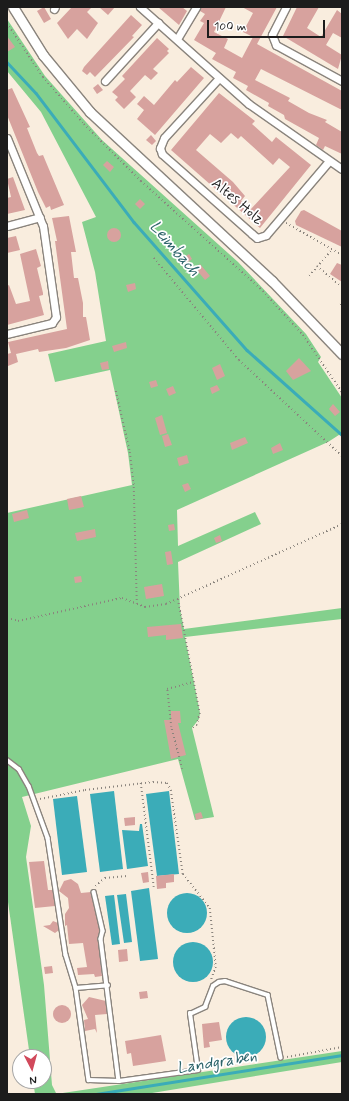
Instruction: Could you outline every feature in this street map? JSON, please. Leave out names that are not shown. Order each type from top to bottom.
[{"type":"main road","points":[[13,7],[43,55],[90,112],[272,281],[342,354]]},
{"type":"street","points":[[140,7],[249,104],[329,161],[342,168]]},
{"type":"street","points":[[177,39],[196,7]]},
{"type":"street","points":[[286,7],[272,34],[276,45],[342,81]]},
{"type":"street","points":[[105,81],[158,23]]},
{"type":"street","name":"Altes Holz","points":[[219,78],[164,138],[160,148],[162,154],[257,238],[266,235],[329,161]]},
{"type":"street","points":[[7,138],[40,217],[44,231],[56,319],[50,324],[7,334]]},
{"type":"street","points":[[7,226],[40,217]]},
{"type":"lane","points":[[7,760],[21,771],[35,801],[52,857],[66,955],[76,988],[89,1080],[119,1081],[198,1070],[190,1014],[205,1007],[213,986],[225,981],[268,995],[281,1058]]},
{"type":"lane","points":[[94,892],[96,909],[102,923],[101,938],[119,1081]]},
{"type":"lane","points":[[76,988],[108,985]]},
{"type":"path","points":[[7,23],[43,77],[84,124],[141,181],[264,291],[303,335],[342,392]]},
{"type":"path","points":[[281,218],[290,227],[342,255]]},
{"type":"path","points":[[309,276],[332,250]]},
{"type":"path","points":[[154,258],[239,360],[342,456]]},
{"type":"path","points":[[317,266],[342,287]]},
{"type":"path","points":[[116,391],[130,452],[134,487],[137,604]]},
{"type":"path","points":[[7,618],[18,621],[122,598],[150,607],[178,599],[342,524]]},
{"type":"path","points":[[178,599],[200,713],[197,725],[193,728]]},
{"type":"path","points":[[182,769],[171,727],[167,689],[194,682]]},
{"type":"path","points":[[141,783],[154,887]]},
{"type":"path","points":[[35,801],[45,796],[141,783],[167,783],[171,790],[183,874],[189,884],[205,899],[210,908],[216,966],[210,982],[213,986]]},
{"type":"path","points":[[94,892],[96,883],[105,878],[127,876]]},
{"type":"path","points":[[281,1058],[342,1047]]},
{"type":"green space","points":[[7,19],[45,76],[102,140],[238,262],[306,334],[321,357],[318,362],[342,398],[342,433],[328,442],[177,510],[178,546],[255,512],[261,524],[178,562],[180,609],[184,629],[342,608],[342,619],[185,637],[200,713],[199,719],[192,728],[214,817],[195,820],[178,759],[22,797],[31,826],[26,857],[44,985],[49,1049],[29,1049],[7,895],[7,513],[132,485],[128,453],[110,370],[55,382],[48,354],[106,341],[95,272],[82,222],[96,217],[41,112],[7,71]]},
{"type":"green space","points":[[342,1051],[342,1062],[146,1094],[56,1094]]},
{"type":"green space","points":[[52,1085],[56,1093],[48,1094],[35,1094],[34,1089],[52,1089]]},
{"type":"water","points":[[114,791],[123,869],[100,872],[90,794]]},
{"type":"water","points":[[169,791],[179,874],[157,876],[146,794]]},
{"type":"water","points":[[77,796],[87,872],[62,875],[53,799]]},
{"type":"water","points":[[140,824],[142,824],[148,866],[127,869],[122,830],[139,831]]},
{"type":"water","points":[[149,888],[158,959],[140,961],[131,891]]},
{"type":"water","points":[[183,893],[191,893],[198,896],[204,902],[207,913],[204,924],[198,930],[191,933],[183,933],[176,930],[170,924],[167,917],[167,909],[170,902],[176,896]]},
{"type":"water","points":[[126,894],[132,942],[124,943],[117,895]]},
{"type":"water","points":[[114,895],[120,944],[112,945],[105,896]]},
{"type":"water","points":[[189,942],[197,942],[204,945],[210,951],[213,962],[210,973],[204,979],[197,982],[189,982],[182,979],[176,973],[173,966],[173,958],[176,951],[182,945]]},
{"type":"water","points":[[246,1017],[260,1023],[266,1037],[260,1051],[246,1057],[232,1051],[226,1037],[232,1023]]},
{"type":"building","points":[[44,7],[51,19],[44,23],[37,11]]},
{"type":"building","points":[[72,7],[92,7],[87,12],[98,23],[87,39],[77,29],[68,39],[57,23]]},
{"type":"building","points":[[99,7],[115,7],[108,15]]},
{"type":"building","points":[[158,7],[182,7],[187,11],[179,25]]},
{"type":"building","points":[[201,7],[226,7],[214,32],[228,39],[224,48],[242,58],[253,37],[243,32],[253,13],[242,7],[277,7],[257,44],[342,91],[342,110],[261,69],[255,80],[290,98],[288,101],[309,113],[327,120],[325,122],[342,132],[342,154],[325,146],[323,150],[316,145],[319,138],[285,119],[284,115],[268,106],[269,103],[246,90],[248,86],[233,78],[236,72],[212,59],[216,53],[194,40],[204,23],[200,21],[205,14],[200,11]]},
{"type":"building","points":[[297,7],[319,7],[307,28],[321,37],[337,10],[342,14],[342,38],[333,33],[326,45],[342,55],[338,69],[283,36]]},
{"type":"building","points":[[131,15],[142,25],[132,36],[134,37],[95,77],[90,72],[87,75],[82,71],[84,67]]},
{"type":"building","points":[[7,36],[15,47],[7,52]]},
{"type":"building","points":[[157,38],[169,49],[167,51],[169,53],[153,69],[158,73],[151,80],[145,75],[130,91],[136,97],[124,109],[115,100],[118,97],[112,92],[125,79],[122,76]]},
{"type":"building","points":[[191,67],[204,78],[155,135],[137,119],[144,110],[137,104],[144,96],[154,105],[175,80],[177,82]]},
{"type":"building","points":[[98,84],[103,90],[97,94],[93,88]]},
{"type":"building","points":[[12,88],[30,127],[27,128],[37,153],[39,156],[43,155],[64,205],[51,210],[50,206],[46,208],[38,192],[7,115],[7,90]]},
{"type":"building","points":[[219,93],[255,121],[252,124],[272,142],[276,137],[311,165],[260,228],[171,150]],"holes":[[[231,133],[238,139],[241,136],[273,165],[279,158],[290,167],[251,209],[241,201],[245,196],[233,182],[196,150],[210,134],[221,143]]]},
{"type":"building","points":[[151,135],[156,141],[152,145],[146,140]]},
{"type":"building","points":[[107,161],[114,167],[110,172],[103,165]]},
{"type":"building","points":[[13,177],[25,210],[7,214],[7,198],[11,197],[7,179]]},
{"type":"building","points":[[140,199],[145,204],[140,209],[135,204]]},
{"type":"building","points":[[304,210],[342,231],[342,247],[296,225],[295,221],[301,211]]},
{"type":"building","points":[[69,216],[76,252],[71,252],[74,278],[78,278],[83,303],[83,317],[86,317],[90,340],[66,348],[39,352],[38,349],[16,354],[18,362],[8,366],[7,354],[11,353],[8,342],[67,329],[55,241],[57,241],[52,218]]},
{"type":"building","points":[[114,228],[119,230],[121,235],[119,240],[114,242],[109,240],[107,235],[109,230]]},
{"type":"building","points":[[16,236],[20,250],[7,253],[7,238]]},
{"type":"building","points":[[36,249],[41,266],[37,268],[43,293],[43,295],[39,296],[44,315],[7,325],[7,286],[9,285],[16,304],[30,301],[20,254]]},
{"type":"building","points":[[189,254],[192,259],[187,263],[183,258]]},
{"type":"building","points":[[337,263],[342,265],[342,282],[330,274]]},
{"type":"building","points":[[200,264],[210,276],[205,280],[195,268]]},
{"type":"building","points":[[135,283],[136,289],[128,292],[126,285]]},
{"type":"building","points":[[126,342],[127,348],[114,352],[112,346]]},
{"type":"building","points":[[299,358],[311,371],[293,380],[286,371]]},
{"type":"building","points":[[108,361],[109,369],[102,370],[100,363]]},
{"type":"building","points":[[220,364],[225,376],[217,380],[212,368]]},
{"type":"building","points":[[156,380],[158,386],[151,388],[149,382]]},
{"type":"building","points":[[217,385],[220,390],[212,394],[210,388]]},
{"type":"building","points":[[173,386],[176,393],[169,396],[166,389]]},
{"type":"building","points":[[333,404],[340,412],[335,416],[329,409]]},
{"type":"building","points":[[162,415],[167,433],[160,435],[155,418]]},
{"type":"building","points":[[168,434],[172,445],[165,447],[162,436]]},
{"type":"building","points":[[245,437],[248,443],[232,450],[230,443]]},
{"type":"building","points":[[280,443],[283,450],[273,454],[271,448]]},
{"type":"building","points":[[187,455],[189,463],[179,466],[177,458]]},
{"type":"building","points":[[188,483],[191,489],[185,492],[182,485]]},
{"type":"building","points":[[81,496],[84,507],[69,510],[67,499]]},
{"type":"building","points":[[27,510],[29,518],[14,522],[12,514]]},
{"type":"building","points":[[174,524],[175,530],[169,531],[168,525]]},
{"type":"building","points":[[95,529],[96,537],[77,541],[75,533]]},
{"type":"building","points":[[220,535],[222,541],[216,543],[214,538]]},
{"type":"building","points":[[171,551],[173,564],[167,565],[165,552]]},
{"type":"building","points":[[81,576],[82,582],[75,583],[74,577]]},
{"type":"building","points":[[162,584],[164,596],[146,599],[144,587]]},
{"type":"building","points":[[181,624],[183,638],[166,640],[166,635],[148,637],[147,627]]},
{"type":"building","points":[[171,711],[180,711],[181,723],[178,723],[186,755],[171,759],[164,720],[171,720]]},
{"type":"building","points":[[201,812],[203,818],[196,820],[195,814]]},
{"type":"building","points":[[135,817],[135,825],[125,826],[124,818]]},
{"type":"building","points":[[44,861],[48,890],[53,890],[55,906],[35,908],[29,862]]},
{"type":"building","points":[[148,872],[149,882],[143,883],[141,873]]},
{"type":"building","points":[[174,874],[174,882],[166,883],[166,888],[157,889],[156,876]]},
{"type":"building","points":[[71,879],[78,884],[81,893],[91,892],[100,931],[98,939],[102,976],[95,977],[94,974],[78,975],[77,968],[87,967],[83,943],[69,944],[67,925],[65,926],[65,914],[69,908],[68,898],[59,891],[64,881]]},
{"type":"building","points":[[53,921],[58,923],[59,930],[55,933],[43,926],[50,925]]},
{"type":"building","points":[[127,949],[128,961],[119,962],[118,950]]},
{"type":"building","points":[[52,966],[53,973],[45,974],[44,967]]},
{"type":"building","points":[[147,991],[148,998],[140,999],[139,992]]},
{"type":"building","points":[[89,997],[106,1001],[107,1014],[95,1015],[97,1033],[95,1029],[85,1031],[84,1020],[88,1019],[82,1005]]},
{"type":"building","points":[[62,1005],[69,1007],[71,1014],[69,1021],[62,1023],[55,1021],[53,1014],[55,1007]]},
{"type":"building","points":[[219,1022],[222,1040],[209,1042],[210,1047],[204,1048],[202,1024]]},
{"type":"building","points":[[161,1035],[166,1061],[133,1066],[131,1053],[127,1054],[125,1041]]},
{"type":"waterway","name":"Leimbach","points":[[7,62],[36,93],[134,222],[247,350],[342,435]]},
{"type":"waterway","name":"Landgraben","points":[[96,1094],[342,1055]]}]
